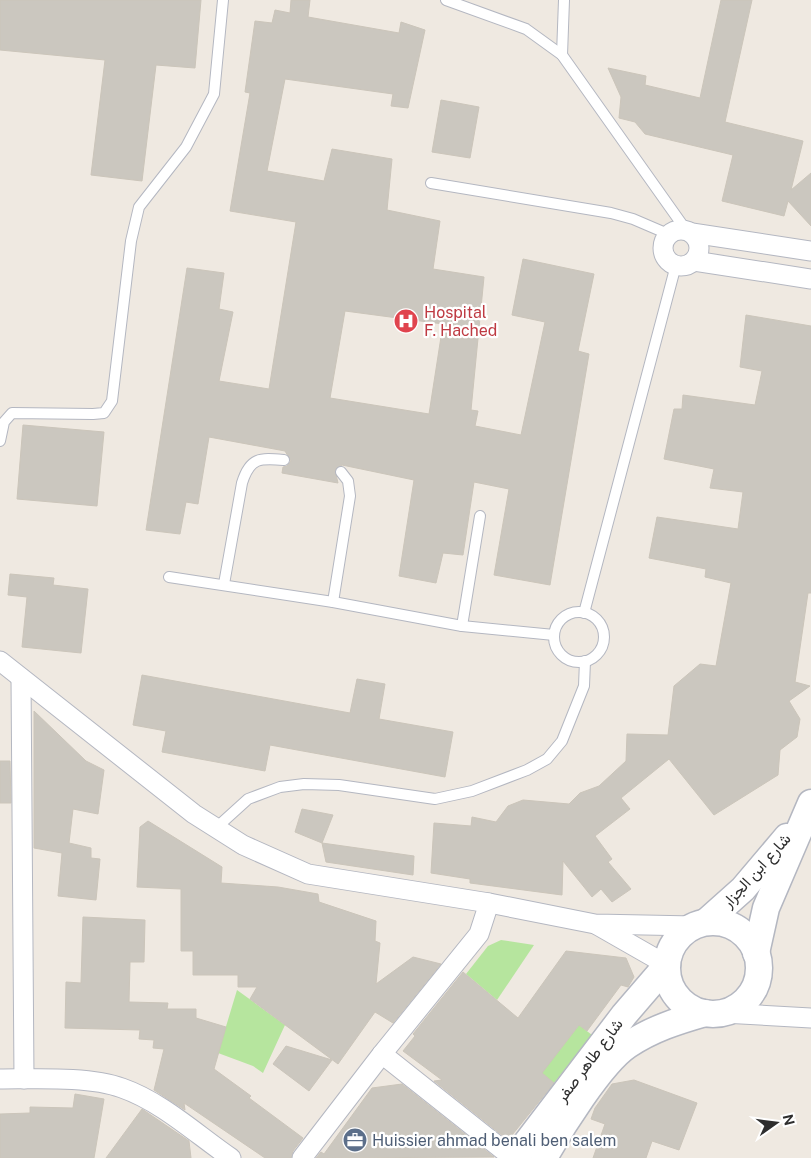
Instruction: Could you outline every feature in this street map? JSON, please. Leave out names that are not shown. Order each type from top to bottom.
[{"type":"main road","name":"شارع ابن الجزار","points":[[700,924],[743,889],[807,810]]},
{"type":"main road","name":"شارع ابن الجزار","points":[[756,953],[766,908],[807,810]]},
{"type":"main road","points":[[722,923],[737,929],[749,940],[756,953],[757,979],[752,991],[734,1008],[714,1013],[681,1002],[673,991],[668,978],[669,953],[675,942],[700,924],[722,923]]},
{"type":"main road","name":"شارع طاهر صفر","points":[[514,1158],[624,1015],[667,966]]},
{"type":"main road","name":"شارع طاهر صفر","points":[[544,1158],[556,1137],[606,1065],[626,1046],[663,1026],[714,1013]]},
{"type":"street","points":[[811,252],[682,232],[663,242],[665,256],[685,263],[811,279]]},
{"type":"street","points":[[682,232],[699,245],[698,253],[685,263]]},
{"type":"street","points":[[0,661],[194,814],[250,849],[308,874],[488,903],[595,924],[700,924]]},
{"type":"street","points":[[21,678],[24,1079]]},
{"type":"street","points":[[302,1158],[382,1054],[479,934],[488,903]]},
{"type":"street","points":[[595,924],[667,966]]},
{"type":"street","points":[[714,1013],[811,1018]]},
{"type":"street","points":[[382,1054],[514,1158]]},
{"type":"street","points":[[0,1079],[95,1082],[121,1087],[145,1097],[219,1155]]},
{"type":"lane","points":[[0,441],[4,422],[12,413],[104,413],[112,400],[131,241],[140,207],[186,147],[214,94],[222,0]]},
{"type":"lane","points":[[446,0],[526,29],[562,55],[682,232]]},
{"type":"lane","points":[[562,55],[564,0]]},
{"type":"lane","points":[[431,183],[611,213],[682,232]]},
{"type":"lane","points":[[584,613],[685,263]]},
{"type":"lane","points":[[224,584],[242,483],[248,467],[262,459],[284,460]]},
{"type":"lane","points":[[333,602],[350,496],[348,481],[341,472]]},
{"type":"lane","points":[[462,626],[480,516]]},
{"type":"lane","points":[[169,577],[333,602],[462,626],[554,635]]},
{"type":"lane","points":[[584,613],[598,621],[604,637],[599,652],[585,662],[577,662],[563,656],[555,643],[554,635],[561,620],[568,615],[584,613]]},
{"type":"lane","points":[[216,828],[248,799],[280,787],[304,784],[339,785],[436,798],[472,791],[527,770],[547,759],[562,741],[584,686],[585,662]]},
{"type":"green space","points":[[501,940],[534,945],[497,1000],[466,974],[488,946]]},
{"type":"green space","points":[[237,990],[285,1025],[263,1073],[253,1066],[218,1053]]},
{"type":"green space","points":[[579,1025],[592,1035],[554,1083],[531,1065],[561,1048]]},
{"type":"building","points":[[0,0],[201,0],[195,68],[156,65],[142,181],[91,175],[105,60],[0,50]]},
{"type":"building","points":[[291,0],[310,0],[308,17],[399,33],[401,22],[425,30],[408,108],[391,106],[393,94],[285,79],[267,171],[324,181],[332,149],[392,159],[387,210],[440,221],[433,269],[484,277],[471,410],[478,411],[475,426],[521,435],[545,322],[512,315],[523,259],[594,274],[578,351],[589,354],[550,585],[494,575],[509,489],[474,482],[463,555],[443,553],[436,583],[399,576],[414,480],[342,465],[335,470],[338,483],[282,473],[283,467],[287,466],[291,461],[285,451],[209,437],[198,504],[186,502],[180,534],[146,530],[187,268],[224,273],[219,309],[233,312],[219,381],[269,389],[296,222],[230,211],[250,93],[245,92],[255,21],[272,23],[275,10],[290,13]],"holes":[[[345,311],[443,324],[429,414],[330,398]]]},
{"type":"building","points":[[721,0],[752,0],[725,122],[803,141],[791,190],[811,173],[811,226],[788,201],[784,216],[722,201],[733,155],[645,134],[635,122],[619,118],[621,97],[608,68],[646,76],[645,85],[700,98]]},
{"type":"building","points":[[441,100],[479,107],[470,158],[432,152]]},
{"type":"building","points":[[746,315],[811,326],[811,593],[808,593],[795,682],[810,686],[789,701],[800,719],[797,737],[780,750],[778,775],[714,815],[669,759],[621,798],[630,809],[595,836],[612,859],[608,862],[631,889],[612,902],[601,889],[592,897],[563,861],[562,895],[470,883],[470,879],[431,873],[434,823],[471,826],[472,817],[496,822],[508,806],[523,800],[569,804],[580,793],[599,786],[626,761],[627,734],[668,735],[674,686],[700,664],[716,666],[731,583],[705,577],[706,569],[649,558],[657,517],[738,529],[743,492],[710,488],[714,469],[664,459],[674,409],[682,409],[683,395],[755,405],[762,371],[740,367]]},
{"type":"building","points":[[23,425],[104,432],[97,506],[17,499]]},
{"type":"building","points":[[10,574],[54,578],[53,585],[88,589],[81,653],[22,647],[27,597],[8,595]]},
{"type":"building","points":[[142,675],[350,713],[357,679],[385,684],[379,719],[453,732],[445,777],[270,745],[265,771],[162,752],[166,731],[133,725]]},
{"type":"building","points":[[34,711],[86,761],[104,770],[98,814],[73,809],[69,843],[91,848],[91,858],[100,859],[96,900],[58,896],[62,853],[34,848]]},
{"type":"building","points":[[0,761],[10,761],[11,803],[0,803]]},
{"type":"building","points":[[302,809],[333,815],[322,843],[295,832]]},
{"type":"building","points":[[148,821],[222,867],[221,883],[278,887],[318,894],[319,902],[376,921],[375,941],[380,943],[376,984],[413,957],[441,964],[393,1023],[375,1012],[338,1064],[250,999],[257,987],[238,987],[238,975],[193,975],[193,951],[181,951],[181,889],[137,887],[140,827]]},
{"type":"building","points":[[322,843],[414,856],[413,875],[326,862]]},
{"type":"building","points":[[83,917],[145,920],[144,962],[130,962],[129,1002],[168,1003],[167,1009],[196,1009],[196,1018],[226,1027],[214,1069],[303,1138],[293,1151],[291,1158],[265,1158],[184,1103],[185,1110],[154,1090],[164,1049],[153,1048],[154,1040],[139,1039],[140,1030],[65,1028],[66,982],[81,983]]},
{"type":"building","points":[[566,951],[626,958],[634,977],[628,987],[621,985],[587,1031],[579,1025],[542,1073],[554,1083],[508,1140],[434,1081],[442,1080],[403,1051],[415,1036],[413,1034],[463,972],[518,1018]]},
{"type":"building","points":[[286,1046],[332,1060],[309,1091],[273,1064]]},
{"type":"building","points":[[634,1080],[697,1103],[679,1150],[652,1141],[646,1158],[593,1158],[605,1124],[591,1119],[595,1108],[612,1084]]},
{"type":"building","points":[[402,1084],[494,1157],[316,1158],[321,1152],[324,1154],[372,1088]]},
{"type":"building","points":[[75,1094],[104,1099],[94,1158],[0,1158],[0,1114],[30,1113],[30,1107],[73,1108]]},
{"type":"building","points":[[142,1109],[189,1141],[191,1158],[106,1158]]},
{"type":"place","name":"Hospital F. Hached","points":[[406,321]]},
{"type":"place","name":"Huissier ahmad benali ben salem","points":[[355,1140]]}]
